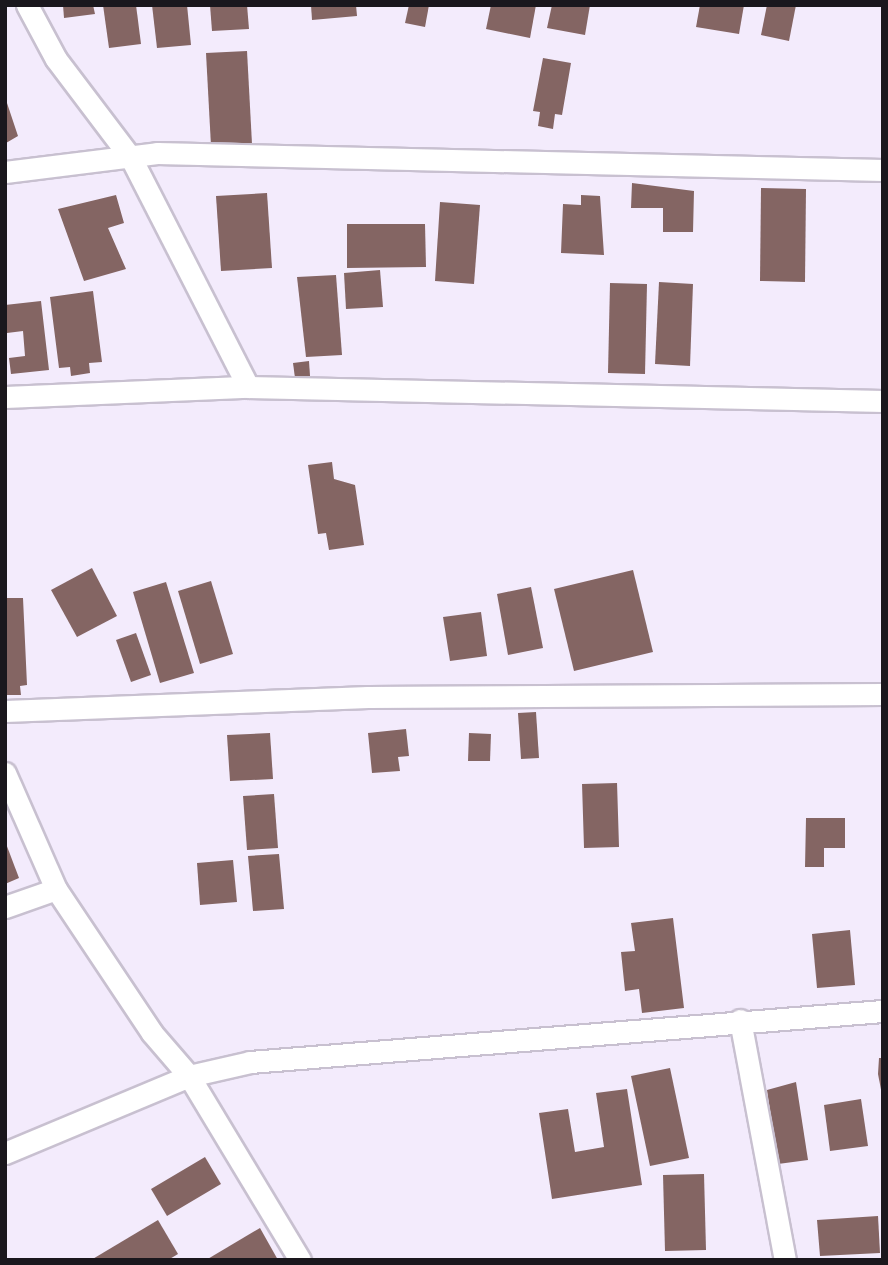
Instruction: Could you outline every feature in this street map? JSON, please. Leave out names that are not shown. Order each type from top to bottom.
[{"type":"street","points":[[27,5],[56,59],[131,158],[248,387]]},
{"type":"street","points":[[5,173],[157,153],[883,170]]},
{"type":"street","points":[[5,397],[248,387],[883,401]]},
{"type":"street","points":[[5,711],[368,697],[883,694]]},
{"type":"street","points":[[5,773],[56,890],[145,1023],[189,1076],[300,1260]]},
{"type":"street","points":[[5,907],[56,890]]},
{"type":"street","points":[[5,1153],[189,1076],[250,1062],[740,1020],[883,1011]]},
{"type":"street","points":[[740,1020],[785,1260]]},
{"type":"building","points":[[63,5],[93,5],[95,14],[64,18]]},
{"type":"building","points":[[103,5],[136,5],[141,44],[109,48]]},
{"type":"building","points":[[152,5],[187,5],[191,45],[157,48]]},
{"type":"building","points":[[210,5],[247,5],[249,29],[212,31]]},
{"type":"building","points":[[311,5],[356,5],[357,16],[312,20]]},
{"type":"building","points":[[409,5],[429,5],[425,27],[405,23]]},
{"type":"building","points":[[491,5],[536,5],[530,38],[486,29]]},
{"type":"building","points":[[552,5],[590,5],[585,35],[547,28]]},
{"type":"building","points":[[700,5],[744,5],[739,34],[696,27]]},
{"type":"building","points":[[767,5],[796,5],[789,41],[761,35]]},
{"type":"building","points":[[247,51],[252,144],[211,146],[206,53]]},
{"type":"building","points":[[543,58],[571,63],[562,115],[555,114],[553,129],[538,126],[540,112],[533,111]]},
{"type":"building","points":[[5,97],[18,136],[6,143],[5,151]]},
{"type":"building","points":[[632,183],[694,191],[693,232],[663,232],[663,208],[631,208]]},
{"type":"building","points":[[761,188],[806,189],[805,282],[760,281]]},
{"type":"building","points":[[267,193],[272,268],[221,271],[216,196]]},
{"type":"building","points":[[116,195],[124,223],[108,228],[126,269],[84,281],[58,209]]},
{"type":"building","points":[[581,195],[600,196],[604,255],[561,253],[563,204],[581,205]]},
{"type":"building","points":[[440,202],[480,205],[474,284],[435,281]]},
{"type":"building","points":[[347,224],[425,224],[426,267],[347,268]]},
{"type":"building","points":[[380,270],[383,307],[346,309],[344,273]]},
{"type":"building","points":[[336,275],[342,355],[306,357],[297,277]]},
{"type":"building","points":[[659,282],[693,284],[690,366],[655,364]]},
{"type":"building","points":[[610,283],[647,284],[645,374],[608,373]]},
{"type":"building","points":[[93,291],[102,362],[89,363],[90,373],[71,376],[70,367],[59,368],[50,297]]},
{"type":"building","points":[[41,301],[49,370],[11,374],[9,358],[25,356],[23,331],[7,333],[5,305]]},
{"type":"building","points":[[309,361],[310,376],[295,378],[293,363]]},
{"type":"building","points":[[332,462],[334,479],[355,485],[364,545],[329,550],[326,533],[318,534],[308,465]]},
{"type":"building","points":[[92,568],[117,616],[77,637],[51,590]]},
{"type":"building","points":[[633,570],[653,652],[574,671],[554,589]]},
{"type":"building","points":[[211,581],[233,654],[200,664],[178,591]]},
{"type":"building","points":[[166,582],[194,673],[160,683],[133,592]]},
{"type":"building","points":[[531,587],[543,648],[508,655],[497,594]]},
{"type":"building","points":[[5,598],[23,598],[27,685],[20,686],[21,695],[5,695]]},
{"type":"building","points":[[481,612],[487,656],[450,661],[443,617]]},
{"type":"building","points":[[136,633],[151,675],[131,682],[116,640]]},
{"type":"building","points":[[536,712],[539,758],[521,759],[518,713]]},
{"type":"building","points":[[406,729],[409,756],[398,757],[400,771],[372,773],[368,733]]},
{"type":"building","points":[[270,733],[273,779],[230,781],[227,735]]},
{"type":"building","points":[[469,733],[491,734],[490,761],[468,761]]},
{"type":"building","points":[[617,783],[619,847],[584,848],[582,784]]},
{"type":"building","points":[[274,794],[278,848],[247,850],[243,796]]},
{"type":"building","points":[[806,818],[845,818],[845,848],[824,848],[824,867],[805,867]]},
{"type":"building","points":[[5,841],[19,878],[5,884]]},
{"type":"building","points":[[279,854],[284,909],[253,911],[248,856]]},
{"type":"building","points":[[233,860],[237,902],[200,905],[197,863]]},
{"type":"building","points":[[673,918],[684,1008],[642,1013],[639,989],[625,991],[621,952],[635,951],[631,923]]},
{"type":"building","points":[[850,930],[855,985],[817,988],[812,934]]},
{"type":"building","points":[[879,1058],[883,1058],[883,1100],[878,1074]]},
{"type":"building","points":[[670,1068],[689,1158],[650,1166],[631,1076]]},
{"type":"building","points":[[796,1082],[808,1160],[778,1164],[767,1090]]},
{"type":"building","points":[[627,1089],[642,1185],[552,1199],[539,1113],[568,1109],[575,1152],[604,1147],[596,1093]]},
{"type":"building","points":[[861,1099],[868,1146],[830,1151],[824,1105]]},
{"type":"building","points":[[205,1157],[221,1184],[167,1216],[151,1189]]},
{"type":"building","points":[[704,1174],[706,1250],[665,1251],[663,1175]]},
{"type":"building","points":[[878,1216],[880,1253],[820,1256],[817,1220]]},
{"type":"building","points":[[158,1220],[178,1254],[168,1260],[91,1260]]},
{"type":"building","points":[[260,1228],[278,1260],[206,1260]]}]
